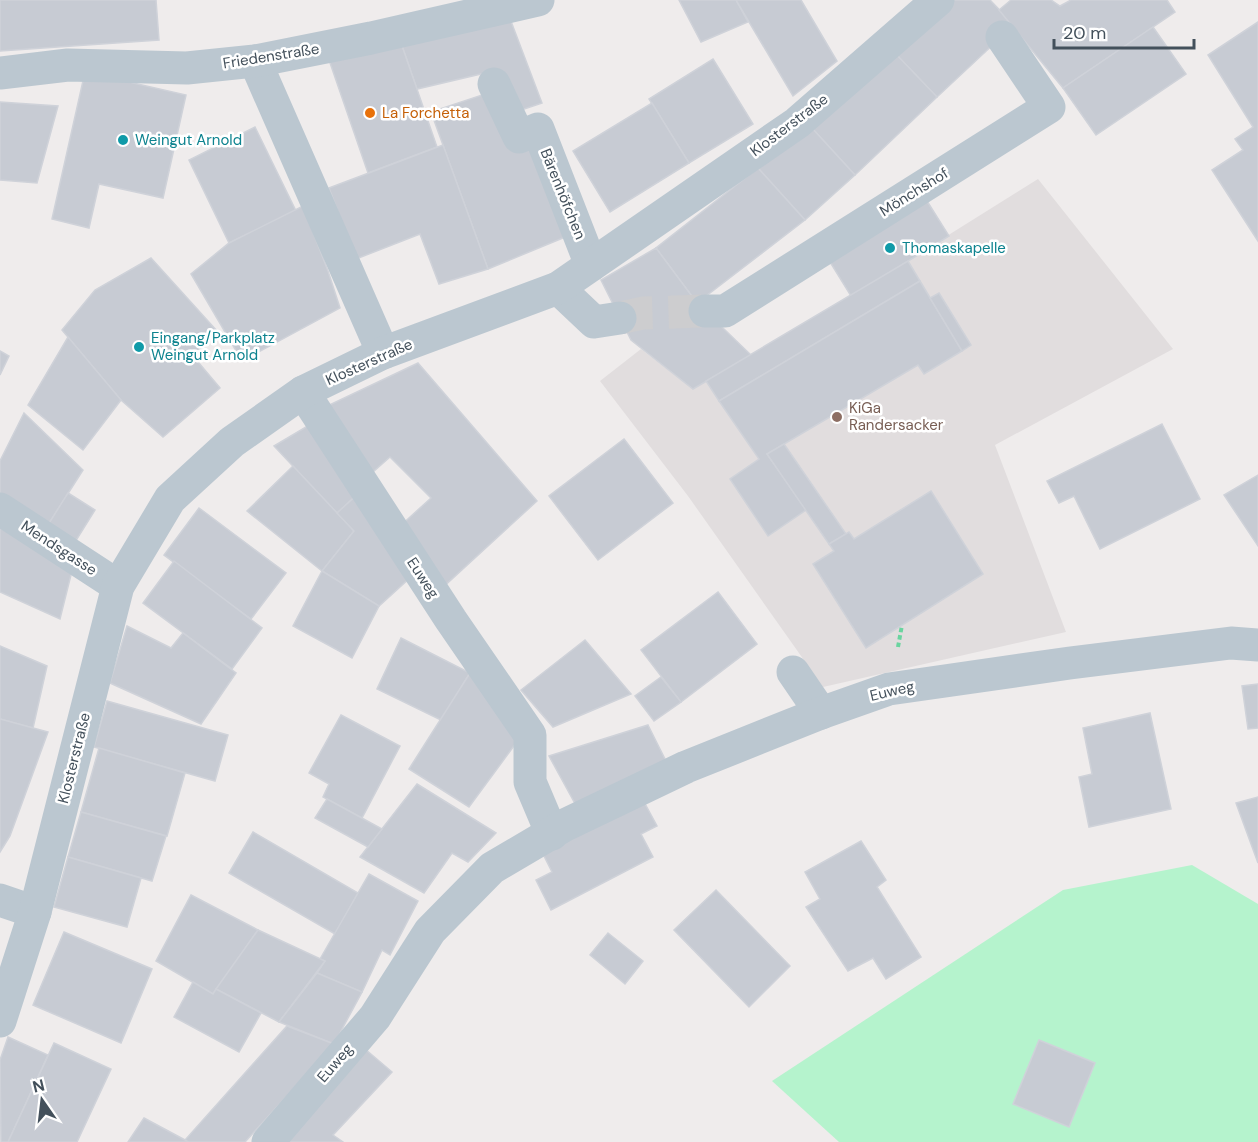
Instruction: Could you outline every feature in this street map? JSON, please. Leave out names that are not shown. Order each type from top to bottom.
[{"type":"street","name":"Friedenstraße","points":[[0,73],[68,65],[187,68],[255,61],[372,38],[538,0]]},
{"type":"street","name":"Klosterstraße","points":[[0,1021],[35,912],[118,586],[170,499],[232,442],[303,393],[383,353],[558,288],[797,123],[938,0]]},
{"type":"street","name":"Mönchshof","points":[[705,311],[725,311],[1049,107],[1002,37]]},
{"type":"street","points":[[255,61],[383,353]]},
{"type":"street","name":"Bärenhöfchen","points":[[494,84],[519,137],[538,129],[591,265]]},
{"type":"street","points":[[558,288],[594,322],[620,318]]},
{"type":"street","name":"Euweg","points":[[303,393],[451,621],[530,735],[530,782],[552,834]]},
{"type":"street","name":"Mendsgasse","points":[[0,509],[118,586]]},
{"type":"street","name":"Euweg","points":[[268,1142],[375,1017],[430,931],[492,868],[565,825],[686,767],[821,713],[889,689],[1231,643],[1258,645]]},
{"type":"street","points":[[793,672],[821,713]]},
{"type":"street","points":[[0,900],[35,912]]},
{"type":"shaded area","name":"KiGa Randersacker","points":[[1038,179],[1173,349],[995,445],[1066,632],[823,687],[688,496],[600,381],[641,349],[693,389],[851,296]]},
{"type":"green space","points":[[1192,865],[1258,904],[1258,1142],[839,1142],[772,1081],[1063,890]]},
{"type":"building","points":[[0,0],[156,0],[159,40],[0,51]]},
{"type":"building","points":[[679,0],[736,0],[748,22],[701,42]]},
{"type":"building","points":[[736,0],[801,0],[837,61],[793,96]]},
{"type":"building","points":[[950,0],[990,0],[1014,25],[937,97],[893,51]]},
{"type":"building","points":[[1011,0],[1051,0],[1060,6],[1071,0],[1167,0],[1175,12],[1063,88],[999,10]]},
{"type":"building","points":[[509,16],[542,103],[515,112],[498,70],[417,89],[400,40]]},
{"type":"building","points":[[1258,22],[1258,241],[1212,170],[1243,150],[1235,139],[1253,127],[1208,55]]},
{"type":"building","points":[[1153,27],[1186,74],[1096,135],[1063,88]]},
{"type":"building","points":[[400,40],[437,147],[368,173],[327,54]]},
{"type":"building","points":[[893,51],[937,97],[855,175],[811,127]]},
{"type":"building","points":[[713,59],[753,124],[689,163],[649,99]]},
{"type":"building","name":"Weingut Arnold","points":[[85,72],[186,95],[163,198],[99,184],[89,228],[52,219]]},
{"type":"building","points":[[488,93],[529,142],[570,235],[488,269],[431,112]]},
{"type":"building","points":[[0,102],[58,106],[37,183],[0,180]]},
{"type":"building","points":[[652,103],[689,163],[610,212],[573,151]]},
{"type":"building","points":[[255,127],[296,211],[229,243],[189,160]]},
{"type":"building","points":[[811,127],[855,175],[805,220],[758,168]]},
{"type":"building","points":[[443,145],[488,269],[439,284],[420,234],[356,259],[329,188]]},
{"type":"building","points":[[758,168],[805,220],[697,303],[656,248]]},
{"type":"building","name":"Thomaskapelle","points":[[927,201],[949,236],[851,296],[830,262]]},
{"type":"building","points":[[303,206],[340,308],[242,361],[191,274],[229,243]]},
{"type":"building","points":[[656,248],[697,303],[751,355],[693,389],[631,340],[601,280]]},
{"type":"building","name":"Eingang/Parkplatz Weingut Arnold","points":[[151,258],[217,331],[193,356],[220,388],[163,437],[121,400],[62,330],[95,290]]},
{"type":"building","points":[[908,261],[920,281],[719,401],[706,381]]},
{"type":"building","points":[[920,281],[962,351],[924,374],[918,365],[767,454],[806,510],[768,536],[730,479],[759,459],[719,401]]},
{"type":"building","points":[[939,293],[971,345],[962,351],[930,298]]},
{"type":"building","points":[[68,337],[121,400],[83,450],[28,405]]},
{"type":"building","points":[[0,351],[9,356],[0,375]]},
{"type":"building","points":[[418,363],[537,501],[441,589],[399,527],[431,498],[390,457],[366,478],[325,407]]},
{"type":"building","points":[[24,413],[83,470],[46,528],[0,498],[0,461]]},
{"type":"building","points":[[316,421],[360,492],[337,513],[274,446]]},
{"type":"building","points":[[1162,424],[1200,499],[1100,549],[1074,496],[1059,503],[1047,481]]},
{"type":"building","points":[[624,439],[673,503],[598,560],[549,496]]},
{"type":"building","points":[[784,444],[846,534],[829,544],[767,454]]},
{"type":"building","points":[[293,466],[354,531],[322,571],[247,511]]},
{"type":"building","points":[[1258,475],[1258,546],[1224,495]]},
{"type":"building","points":[[931,491],[983,574],[866,648],[813,564],[834,551],[829,544],[849,532],[854,539]]},
{"type":"building","points":[[360,492],[413,575],[379,606],[322,571],[354,531],[337,513]]},
{"type":"building","points":[[68,493],[95,510],[72,547],[46,528]]},
{"type":"building","points":[[199,508],[286,573],[251,619],[164,555]]},
{"type":"building","points":[[0,528],[74,563],[60,619],[0,592]]},
{"type":"building","points":[[174,561],[262,628],[232,669],[143,603]]},
{"type":"building","points":[[322,571],[379,606],[352,658],[293,626]]},
{"type":"building","points":[[718,592],[757,644],[681,702],[641,650]]},
{"type":"building","points":[[127,626],[171,648],[183,633],[236,673],[201,724],[110,683]]},
{"type":"building","points":[[401,638],[470,673],[441,720],[377,689]]},
{"type":"building","points":[[585,640],[631,694],[553,727],[521,690]]},
{"type":"building","points":[[0,646],[47,666],[33,728],[0,719]]},
{"type":"building","points":[[470,673],[522,735],[469,807],[409,769]]},
{"type":"building","points":[[661,677],[681,702],[654,721],[635,696]]},
{"type":"building","points":[[1258,684],[1258,728],[1248,729],[1242,686]]},
{"type":"building","points":[[107,701],[228,735],[215,781],[94,747]]},
{"type":"building","points":[[1150,713],[1171,809],[1089,827],[1079,777],[1092,774],[1083,728]]},
{"type":"building","points":[[341,715],[400,746],[362,818],[323,797],[329,784],[309,773]]},
{"type":"building","points":[[0,719],[48,732],[10,836],[0,852]]},
{"type":"building","points":[[648,725],[669,767],[578,809],[549,756]]},
{"type":"building","points":[[99,748],[185,773],[167,836],[81,812]]},
{"type":"building","points":[[417,784],[496,833],[468,862],[452,853],[424,893],[360,857]]},
{"type":"building","points":[[1258,797],[1258,863],[1236,803]]},
{"type":"building","points":[[327,799],[382,829],[368,847],[315,818]]},
{"type":"building","points":[[643,800],[657,826],[641,834],[653,857],[551,910],[536,880],[552,872],[542,852]]},
{"type":"building","points":[[81,812],[166,836],[152,881],[68,857]]},
{"type":"building","points":[[253,832],[358,893],[335,934],[229,873]]},
{"type":"building","points":[[861,841],[886,880],[877,887],[921,957],[886,979],[873,958],[848,971],[806,907],[820,899],[805,872]]},
{"type":"building","points":[[68,857],[141,878],[127,927],[54,907]]},
{"type":"building","points":[[369,874],[418,901],[390,955],[382,950],[362,992],[317,973],[325,961],[320,959]]},
{"type":"building","points":[[716,890],[790,966],[749,1007],[674,930]]},
{"type":"building","points":[[191,895],[258,930],[213,994],[156,961]]},
{"type":"building","points":[[258,930],[325,961],[279,1022],[216,989]]},
{"type":"building","points":[[64,932],[152,969],[121,1043],[33,1005]]},
{"type":"building","points":[[608,933],[643,961],[625,984],[590,955]]},
{"type":"building","points":[[317,973],[362,992],[334,1044],[279,1022]]},
{"type":"building","points":[[193,982],[213,994],[216,989],[261,1013],[239,1052],[174,1017]]},
{"type":"building","points":[[287,1026],[334,1044],[245,1142],[188,1142],[185,1140]]},
{"type":"building","points":[[8,1037],[48,1055],[8,1142],[1,1142],[0,1060]]},
{"type":"building","points":[[1039,1040],[1095,1063],[1069,1127],[1013,1104]]},
{"type":"building","points":[[54,1043],[111,1069],[77,1142],[8,1142]]},
{"type":"building","points":[[365,1049],[392,1072],[333,1135],[343,1142],[283,1142]]},
{"type":"building","points":[[144,1118],[185,1140],[188,1142],[128,1142]]},
{"type":"tunnel","points":[[620,318],[643,313],[705,311]]},
{"type":"place","name":"La Forchetta","points":[[370,113]]},
{"type":"place","name":"Weingut Arnold","points":[[123,140]]},
{"type":"place","name":"Thomaskapelle","points":[[890,248]]},
{"type":"place","name":"Eingang/Parkplatz Weingut Arnold","points":[[139,347]]},
{"type":"place","name":"KiGa Randersacker","points":[[837,417]]}]
